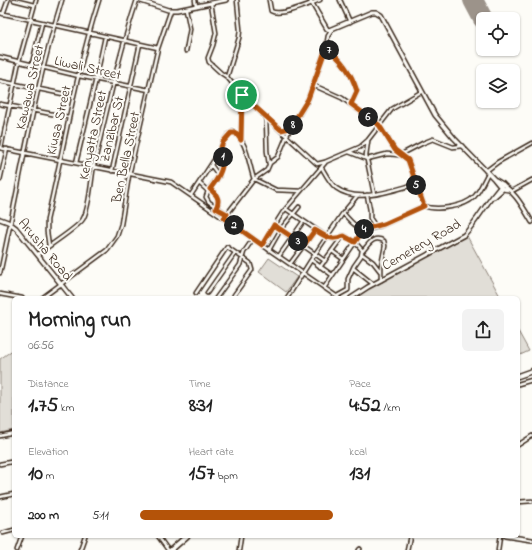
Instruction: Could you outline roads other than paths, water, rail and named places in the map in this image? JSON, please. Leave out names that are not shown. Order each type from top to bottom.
[{"type":"highway","points":[[520,375],[532,371]]},
{"type":"highway","points":[[170,550],[185,538]]},
{"type":"street","points":[[8,0],[2,13],[158,48]]},
{"type":"street","points":[[14,0],[34,5]]},
{"type":"street","points":[[36,0],[19,61],[0,148],[130,175],[163,180],[176,184],[336,296]]},
{"type":"street","name":"Kawawa Street","points":[[0,273],[43,67],[62,0]]},
{"type":"street","name":"Kiusa Street","points":[[49,246],[46,224],[59,160],[73,96],[99,0]]},
{"type":"street","points":[[138,0],[169,10],[186,9],[226,0]]},
{"type":"street","name":"Kenyatta Street","points":[[38,254],[78,225],[84,218],[113,83],[124,40],[138,0]]},
{"type":"street","points":[[195,0],[196,7]]},
{"type":"street","points":[[227,77],[239,38],[240,30],[237,0]]},
{"type":"street","points":[[269,0],[271,11],[276,13],[289,10],[311,1],[320,0]]},
{"type":"street","points":[[340,0],[350,22]]},
{"type":"street","points":[[311,1],[327,29],[332,30]]},
{"type":"street","points":[[211,4],[216,33],[208,60],[227,77],[242,95],[315,163],[319,164],[325,162],[360,147],[368,140],[392,109],[421,92]]},
{"type":"street","points":[[186,9],[190,29],[186,51]]},
{"type":"street","name":"Ben Bella Street","points":[[45,296],[106,250],[118,236],[158,48],[169,10]]},
{"type":"street","points":[[224,218],[254,179],[278,158],[290,128],[305,104],[326,48],[328,36],[332,30],[372,12],[376,12],[381,15],[421,92],[441,123],[501,188],[511,190],[532,180]]},
{"type":"street","points":[[32,64],[42,23]]},
{"type":"street","points":[[76,163],[105,37]]},
{"type":"street","name":"Zanzibar St","points":[[112,171],[140,44]]},
{"type":"street","points":[[326,48],[344,63],[352,78],[357,91],[351,104]]},
{"type":"street","name":"Liwali Street","points":[[0,57],[79,76],[149,90]]},
{"type":"street","points":[[0,81],[73,96]]},
{"type":"street","points":[[313,85],[336,94],[379,125],[395,150],[408,160],[424,206]]},
{"type":"street","points":[[241,140],[242,95]]},
{"type":"street","points":[[0,104],[68,117]]},
{"type":"street","points":[[266,117],[267,151],[270,164]]},
{"type":"street","points":[[281,130],[290,128]]},
{"type":"street","points":[[191,195],[211,165],[223,142],[231,133],[236,133],[241,140],[247,152],[248,161],[254,179],[276,190],[301,191]]},
{"type":"street","points":[[368,140],[366,152],[374,194]]},
{"type":"street","points":[[349,152],[367,159],[387,154],[400,155],[430,140],[444,143],[453,147],[462,146]]},
{"type":"street","points":[[343,213],[354,225],[364,229],[376,227],[424,206],[431,208],[447,208],[470,200],[476,196],[487,172],[498,162],[532,143]]},
{"type":"street","points":[[0,180],[7,149]]},
{"type":"street","points":[[220,150],[224,158],[219,175],[206,195],[206,198],[216,208],[227,214]]},
{"type":"street","points":[[262,245],[286,208],[322,168],[325,162]]},
{"type":"street","points":[[211,165],[219,175]]},
{"type":"street","points":[[322,168],[330,181],[338,189],[357,196],[374,194],[416,184]]},
{"type":"street","points":[[494,179],[504,184],[511,190],[521,202],[532,222]]},
{"type":"street","points":[[199,183],[217,197],[218,204],[216,208]]},
{"type":"street","name":"Cemetery Road","points":[[354,296],[373,284],[464,235],[504,184]]},
{"type":"street","points":[[367,195],[370,208],[370,218],[376,227]]},
{"type":"street","points":[[288,296],[343,213],[357,196]]},
{"type":"street","points":[[269,250],[281,229],[299,207]]},
{"type":"street","points":[[286,208],[303,222],[327,237],[336,239],[343,236],[355,242],[362,253],[373,262],[381,272]]},
{"type":"street","name":"Arusha Road","points":[[0,219],[11,224],[18,230],[71,296]]},
{"type":"street","points":[[279,256],[303,222]]},
{"type":"street","points":[[274,225],[325,261]]},
{"type":"street","points":[[324,288],[364,229]]},
{"type":"street","points":[[290,264],[315,230]]},
{"type":"street","points":[[320,267],[343,236]]},
{"type":"street","points":[[217,296],[238,268],[244,252],[253,239]]},
{"type":"street","points":[[339,296],[348,290],[348,281],[353,268],[362,253],[373,240],[377,239],[384,241],[385,246],[382,257],[381,280]]},
{"type":"street","points":[[196,293],[227,247],[250,263],[252,270],[234,296]]},
{"type":"street","points":[[332,251],[343,259]]},
{"type":"street","points":[[208,294],[235,253]]},
{"type":"street","points":[[311,260],[332,275]]},
{"type":"street","points":[[353,268],[373,284]]},
{"type":"street","points":[[0,294],[12,296]]},
{"type":"street","points":[[520,383],[532,380]]},
{"type":"street","points":[[0,436],[12,433]]},
{"type":"street","points":[[520,443],[532,436]]},
{"type":"street","points":[[0,464],[12,462]]},
{"type":"street","points":[[0,497],[12,494]]},
{"type":"street","points":[[520,502],[532,501]]},
{"type":"street","points":[[3,533],[12,531]]},
{"type":"street","points":[[17,550],[21,538]]},
{"type":"street","points":[[80,550],[84,538]]},
{"type":"street","points":[[160,538],[170,550]]},
{"type":"street","points":[[239,550],[241,538]]},
{"type":"street","points":[[407,550],[410,538]]},
{"type":"street","points":[[498,550],[500,538]]},
{"type":"street","points":[[518,538],[532,540]]}]
